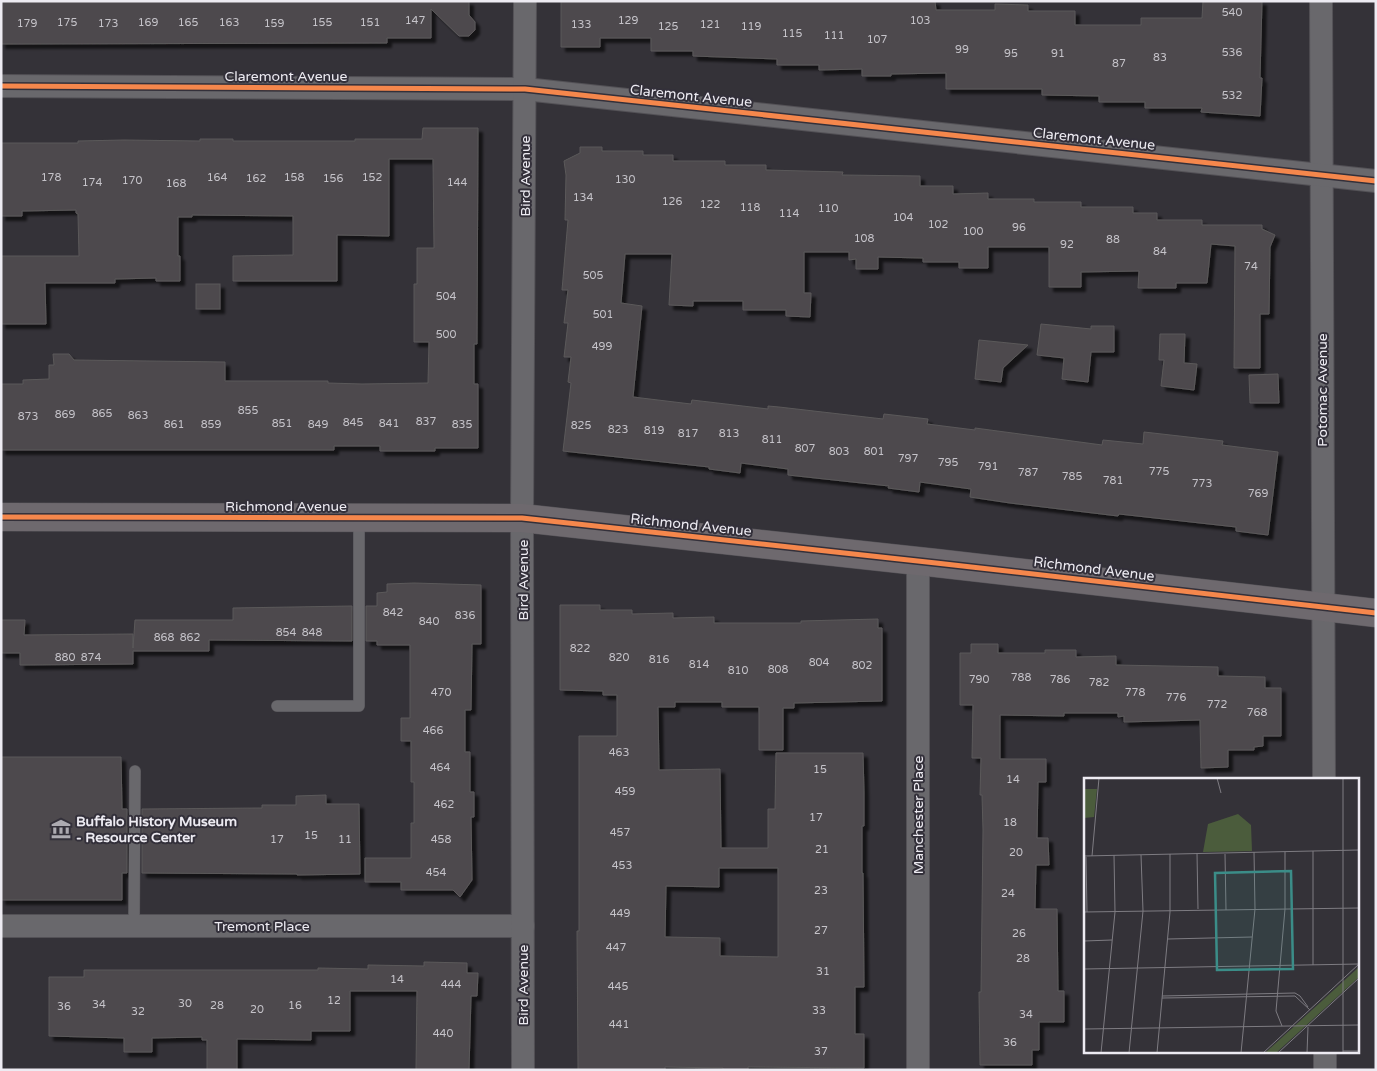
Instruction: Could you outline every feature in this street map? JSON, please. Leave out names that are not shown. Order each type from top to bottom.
[{"type":"street","name":"Bird Avenue","points":[[523,1070],[522,518],[525,1]]},
{"type":"street","name":"Potomac Avenue","points":[[1321,1],[1324,778]]},
{"type":"street","name":"Claremont Avenue","points":[[1,86],[525,89],[1376,181]]},
{"type":"street","name":"Richmond Avenue","points":[[1,517],[522,518],[1376,613]]},
{"type":"street","name":"Manchester Place","points":[[918,561],[918,1070]]},
{"type":"street","name":"Tremont Place","points":[[1,926],[523,926]]},
{"type":"street","points":[[1325,1054],[1325,1070]]},
{"type":"lane","points":[[277,706],[358,706],[359,518]]},
{"type":"lane","points":[[134,771],[134,926]]},
{"type":"building","points":[[1,1],[469,1],[469,15],[475,22],[475,30],[469,36],[459,36],[431,9],[431,38],[387,38],[387,43],[1,44]]},
{"type":"building","points":[[561,1],[935,1],[936,10],[995,10],[995,4],[1028,5],[1028,11],[1075,11],[1075,25],[1141,25],[1141,18],[1202,18],[1203,1],[1262,1],[1260,116],[1201,112],[1202,108],[1145,108],[1145,102],[1099,102],[1099,96],[1042,95],[1042,89],[946,89],[946,73],[862,76],[862,69],[819,70],[819,65],[777,65],[777,59],[693,56],[693,51],[651,51],[651,38],[600,38],[600,47],[561,47]]},
{"type":"building","points":[[423,128],[478,128],[477,344],[474,344],[474,384],[478,384],[478,448],[435,448],[435,451],[380,451],[380,446],[334,446],[334,450],[1,450],[1,384],[23,384],[23,380],[49,379],[49,365],[54,365],[53,354],[69,354],[74,360],[225,362],[225,381],[328,381],[328,383],[362,384],[428,383],[429,342],[414,342],[414,284],[417,284],[417,248],[434,248],[433,159],[389,159],[389,236],[337,235],[337,281],[233,281],[233,256],[293,255],[293,216],[192,215],[192,217],[178,217],[180,281],[156,281],[156,278],[115,279],[115,283],[45,283],[46,324],[1,324],[1,256],[79,256],[78,214],[76,210],[22,211],[22,216],[1,216],[1,143],[78,143],[78,141],[124,140],[200,141],[200,139],[233,139],[233,141],[355,141],[355,139],[422,139]]},
{"type":"building","points":[[580,147],[602,147],[602,151],[643,151],[643,155],[673,155],[673,161],[725,161],[725,165],[766,165],[766,170],[843,172],[842,175],[920,176],[920,186],[953,186],[953,194],[988,193],[988,199],[1034,199],[1034,202],[1081,202],[1081,207],[1133,207],[1133,213],[1157,213],[1157,220],[1202,220],[1202,225],[1262,225],[1262,229],[1275,235],[1270,247],[1269,314],[1260,314],[1260,368],[1234,368],[1235,246],[1211,244],[1207,283],[1176,283],[1176,288],[1138,288],[1139,271],[1081,272],[1081,287],[1049,287],[1049,247],[988,247],[988,268],[959,268],[959,262],[923,262],[923,258],[878,257],[878,269],[856,269],[856,259],[849,260],[849,252],[804,252],[804,293],[811,293],[810,317],[786,316],[786,310],[743,310],[743,301],[693,301],[693,306],[669,305],[672,254],[625,254],[621,303],[642,306],[633,397],[691,404],[692,400],[768,409],[768,406],[883,419],[884,414],[928,419],[927,424],[975,430],[975,428],[1102,445],[1103,440],[1143,444],[1144,432],[1223,441],[1222,445],[1278,452],[1268,535],[1236,531],[1236,527],[1119,514],[1118,516],[970,497],[971,489],[920,482],[919,492],[888,488],[889,486],[788,475],[788,469],[741,463],[740,473],[709,469],[709,467],[563,451],[571,383],[568,382],[571,357],[564,357],[568,323],[564,323],[568,290],[562,290],[568,220],[565,220],[566,175],[564,161],[580,153]]},
{"type":"building","points":[[196,284],[220,284],[220,309],[196,309]]},
{"type":"building","points":[[1041,324],[1091,329],[1091,326],[1114,326],[1114,352],[1091,352],[1088,382],[1062,379],[1064,358],[1037,355]]},
{"type":"building","points":[[1160,334],[1185,334],[1184,363],[1197,364],[1194,390],[1161,386],[1164,360],[1159,360]]},
{"type":"building","points":[[979,340],[1028,345],[1003,368],[1001,382],[975,379]]},
{"type":"building","points":[[1278,374],[1279,403],[1250,403],[1249,375]]},
{"type":"building","points":[[387,584],[481,585],[481,644],[472,644],[471,710],[465,710],[465,752],[470,752],[470,792],[474,792],[474,817],[471,817],[472,880],[460,897],[453,890],[401,890],[401,882],[365,882],[365,858],[411,858],[411,823],[414,823],[411,741],[401,741],[401,718],[410,718],[410,645],[377,645],[377,641],[366,641],[366,606],[377,606],[377,593],[387,592]]},
{"type":"building","points":[[560,605],[600,605],[600,610],[632,610],[632,614],[673,613],[673,618],[714,617],[714,623],[801,623],[801,621],[878,619],[878,628],[882,628],[882,701],[794,703],[794,708],[783,708],[783,750],[759,750],[759,707],[722,707],[722,702],[675,702],[675,707],[658,707],[659,770],[720,769],[721,848],[768,848],[768,809],[775,809],[776,753],[863,753],[864,826],[862,826],[862,873],[864,987],[855,987],[855,1034],[864,1034],[864,1068],[748,1067],[748,1070],[723,1070],[723,1068],[665,1067],[665,1070],[578,1070],[579,736],[617,736],[617,695],[603,695],[603,691],[560,690]],"holes":[[[719,868],[778,868],[778,957],[720,956],[720,938],[665,937],[666,886],[719,887]]]},
{"type":"building","points":[[352,606],[352,641],[209,640],[209,651],[133,651],[133,664],[20,665],[20,653],[1,653],[1,620],[25,620],[24,635],[133,634],[133,648],[135,620],[233,620],[233,608]]},
{"type":"building","points":[[971,644],[998,644],[998,653],[1045,653],[1045,650],[1076,650],[1076,657],[1116,656],[1116,665],[1218,667],[1218,676],[1265,677],[1265,688],[1281,688],[1281,736],[1263,736],[1263,746],[1254,747],[1254,750],[1228,750],[1228,767],[1201,768],[1200,720],[1124,722],[1124,716],[1118,717],[1118,713],[1064,713],[1064,716],[1000,715],[1000,759],[1046,759],[1046,782],[1038,782],[1037,838],[1048,838],[1049,865],[1036,865],[1035,909],[1057,909],[1058,991],[1064,991],[1064,1022],[1039,1022],[1039,1050],[1032,1050],[1032,1065],[980,1065],[979,992],[981,992],[983,830],[982,795],[980,795],[981,758],[972,758],[973,705],[960,705],[960,653],[971,653]]},
{"type":"building","name":"Buffalo History Museum - Resource Center","points":[[1,757],[121,757],[122,809],[127,809],[127,873],[122,873],[122,900],[1,900]]},
{"type":"building","points":[[326,795],[326,804],[359,804],[360,874],[142,873],[142,809],[262,808],[262,805],[296,805],[296,796]]},
{"type":"building","points":[[424,962],[467,963],[467,973],[478,973],[477,996],[471,996],[469,1070],[416,1070],[417,991],[350,991],[350,1031],[311,1031],[311,1040],[237,1039],[237,1070],[207,1070],[207,1040],[202,1040],[202,1037],[152,1038],[152,1052],[124,1052],[124,1038],[49,1036],[49,977],[84,977],[84,970],[368,969],[368,965],[424,966]]},
{"type":"cycle path","points":[[1,86],[525,89],[1376,181]]},
{"type":"cycle path","points":[[1,517],[522,518],[1376,613]]},
{"type":"place","name":"Buffalo History Museum - Resource Center","points":[[61,829]]}]
